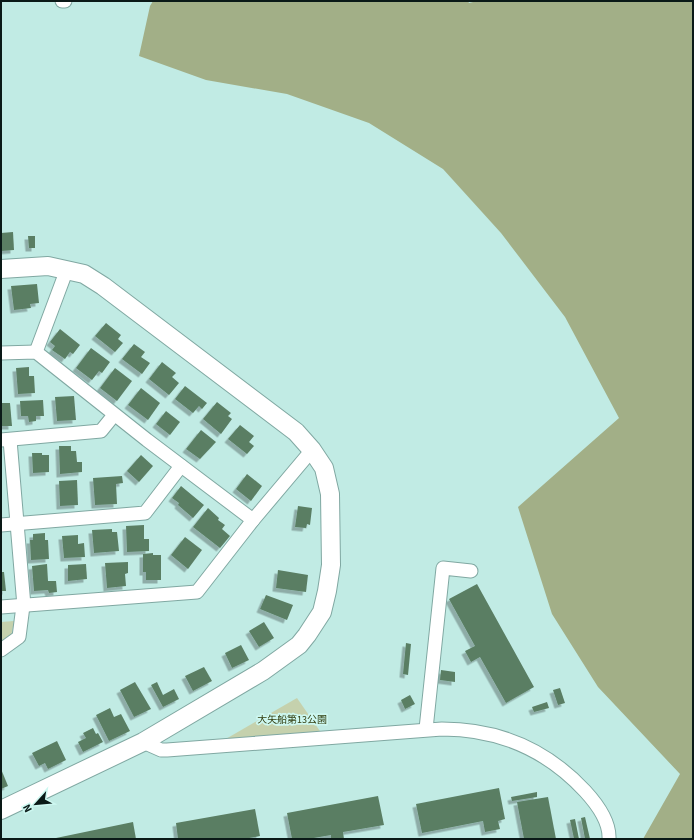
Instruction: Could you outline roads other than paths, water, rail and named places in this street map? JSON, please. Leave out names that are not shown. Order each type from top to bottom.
[{"type":"street","points":[[1,269],[48,266],[84,274],[103,286],[296,432],[312,450],[324,468],[327,480],[331,524],[331,566],[322,612],[316,624],[299,645],[263,671],[143,742],[1,810]]},
{"type":"street","points":[[36,352],[67,269]]},
{"type":"street","points":[[1,353],[36,352],[114,415],[253,520]]},
{"type":"street","points":[[1,650],[19,637],[23,606],[18,523],[6,440],[100,431],[114,415]]},
{"type":"street","points":[[1,608],[197,592],[253,520],[312,450]]},
{"type":"street","points":[[1,525],[145,513],[181,466]]},
{"type":"street","points":[[426,729],[443,568],[471,571]]},
{"type":"street","points":[[143,742],[162,750],[167,750],[426,729],[464,729],[503,737],[546,757],[569,774],[594,800],[608,827],[609,839]]},
{"type":"park label","name":"大矢船第13公園","points":[[292,719]]}]
